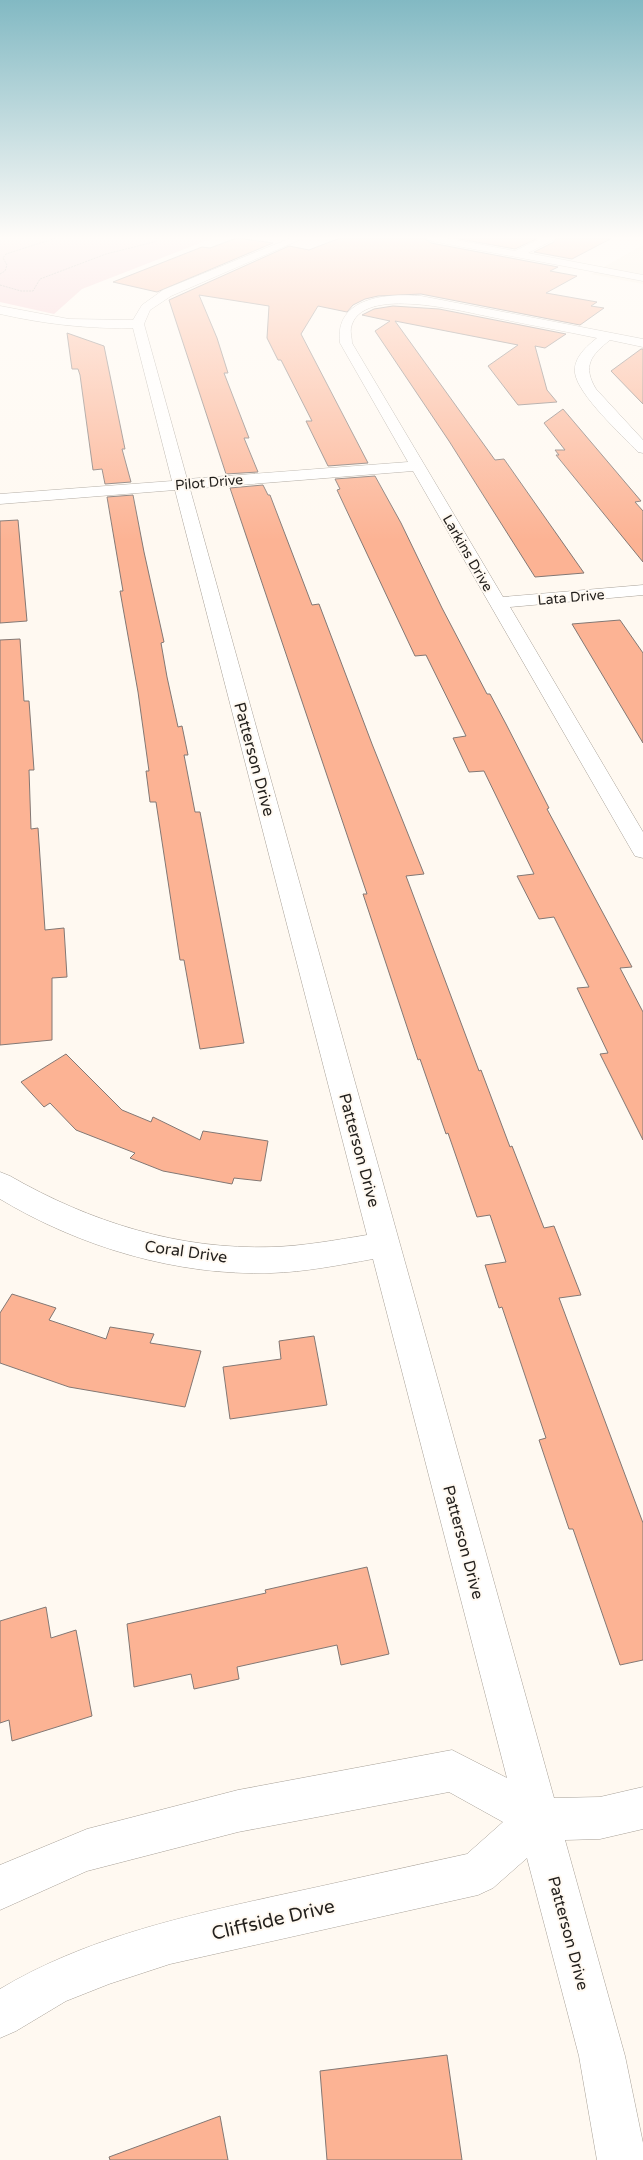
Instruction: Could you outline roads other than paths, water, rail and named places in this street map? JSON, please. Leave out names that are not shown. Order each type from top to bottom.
[{"type":"street","name":"Patterson Drive","points":[[142,339],[602,2056],[622,2160]]},
{"type":"street","name":"Larkins Drive","points":[[345,339],[417,466],[643,851]]},
{"type":"street","points":[[605,339],[588,353],[582,373],[589,389],[643,449]]},
{"type":"street","name":"Larkins Drive","points":[[622,339],[643,343]]},
{"type":"street","name":"Pilot Drive","points":[[0,499],[417,466]]},
{"type":"street","name":"Lata Drive","points":[[498,604],[643,590]]},
{"type":"street","name":"Coral Drive","points":[[0,1184],[58,1217],[134,1243],[178,1253],[271,1260],[385,1244]]},
{"type":"street","points":[[0,1888],[21,1877],[96,1847],[238,1811],[452,1771],[539,1819],[600,1818],[643,1808]]},
{"type":"street","name":"Cliffside Drive","points":[[0,2015],[50,1985],[109,1961],[170,1942],[478,1873],[539,1819]]}]
